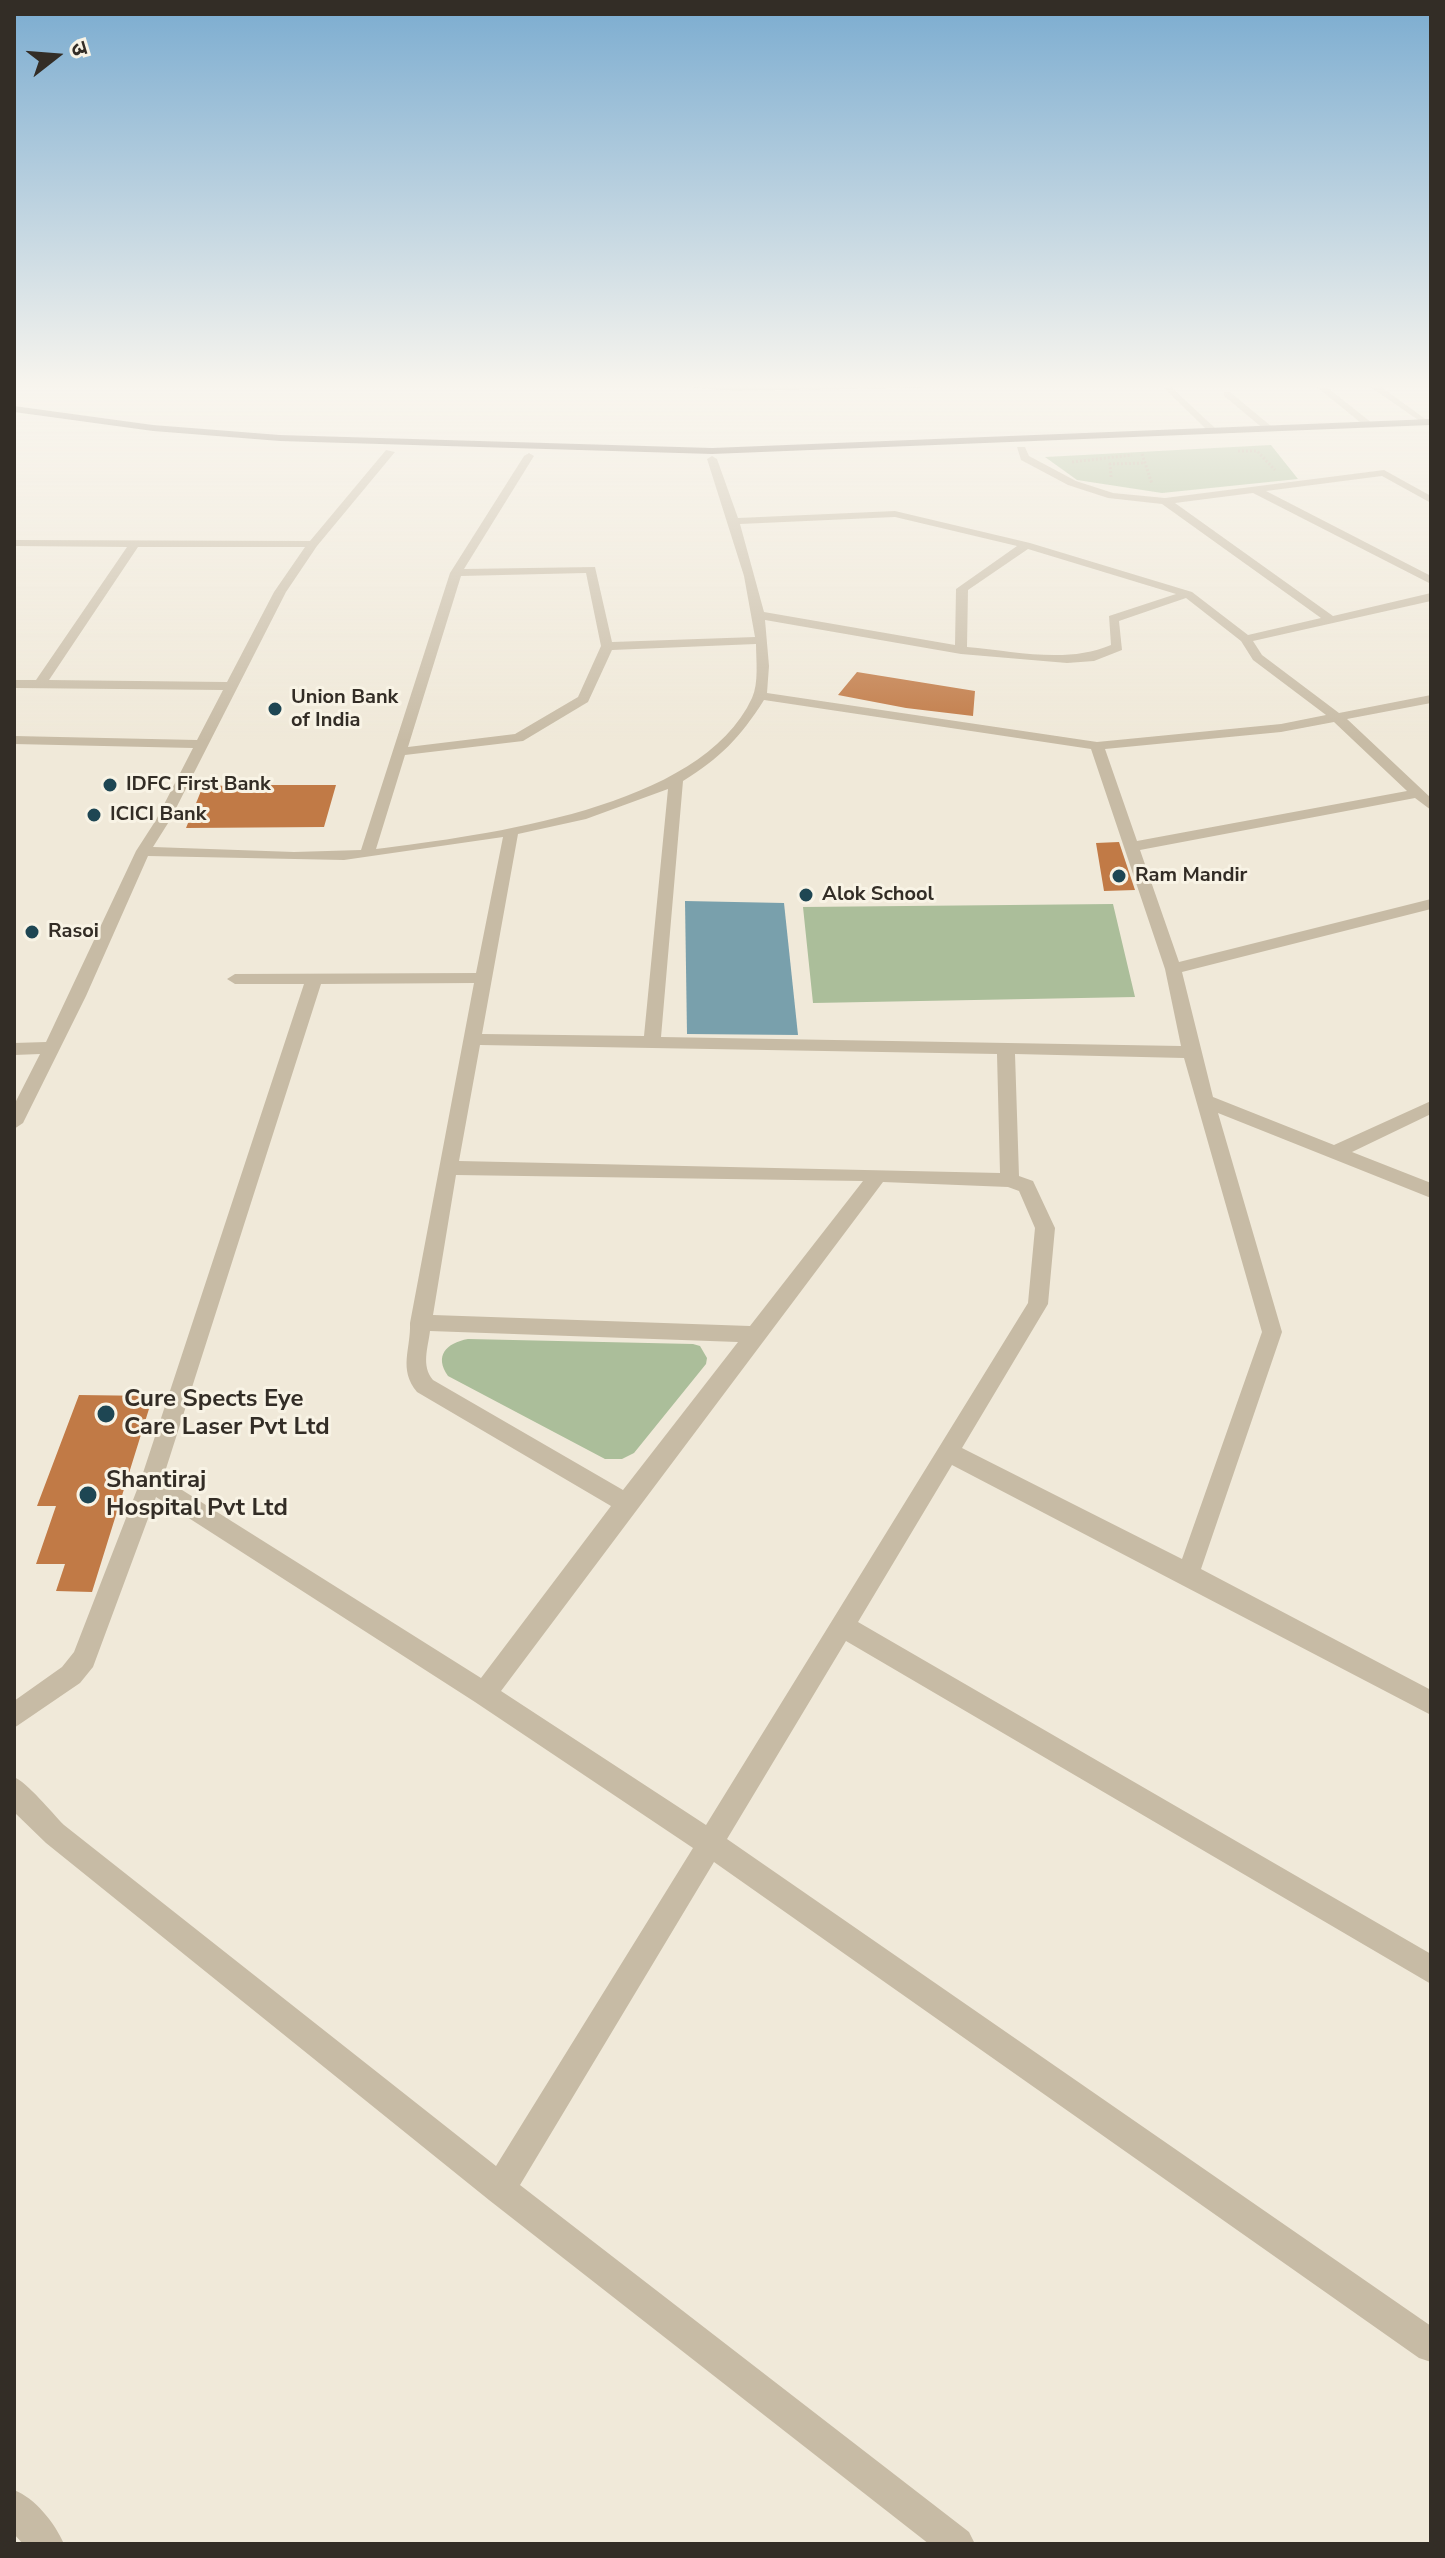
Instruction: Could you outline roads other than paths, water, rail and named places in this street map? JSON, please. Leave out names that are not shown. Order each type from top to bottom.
[{"type":"street","points":[[14,1123],[143,851],[163,820],[194,744],[223,686],[307,544],[346,503]]},
{"type":"street","points":[[367,854],[456,573],[499,503]]},
{"type":"street","points":[[143,851],[367,854],[563,821],[613,806],[676,777],[707,757],[739,730],[752,715],[760,696],[763,677],[758,615],[727,503]]},
{"type":"street","points":[[1168,503],[1330,619]]},
{"type":"street","points":[[1282,503],[1431,581]]},
{"type":"street","points":[[733,521],[895,514],[1026,545],[1188,594],[1246,639],[1257,657],[1339,719],[1431,806]]},
{"type":"street","points":[[40,684],[135,543]]},
{"type":"street","points":[[15,545],[307,544]]},
{"type":"street","points":[[961,650],[962,589],[1026,545]]},
{"type":"street","points":[[399,752],[518,738],[583,699],[607,646],[591,569],[456,573]]},
{"type":"street","points":[[758,615],[961,650],[1067,659],[1094,657],[1118,647],[1113,619],[1188,594]]},
{"type":"street","points":[[1246,639],[1431,597]]},
{"type":"street","points":[[607,646],[762,640]]},
{"type":"street","points":[[14,684],[223,686]]},
{"type":"street","points":[[760,696],[1097,746],[1339,719],[1431,699]]},
{"type":"street","points":[[14,740],[194,744]]},
{"type":"street","points":[[1097,746],[1173,969],[1191,1052],[1272,1332],[1188,1574]]},
{"type":"street","points":[[652,1042],[676,777]]},
{"type":"street","points":[[1131,847],[1415,794]]},
{"type":"street","points":[[511,832],[420,1323],[415,1369],[425,1386],[626,1503]]},
{"type":"street","points":[[1173,969],[1431,904]]},
{"type":"street","points":[[235,979],[485,978]]},
{"type":"street","points":[[14,1716],[71,1675],[84,1659],[151,1482],[314,979]]},
{"type":"street","points":[[474,1039],[1191,1052]]},
{"type":"street","points":[[14,1049],[52,1048]]},
{"type":"street","points":[[1006,1051],[1010,1180]]},
{"type":"street","points":[[1206,1101],[1431,1191]]},
{"type":"street","points":[[1334,1153],[1431,1107]]},
{"type":"street","points":[[448,1168],[1010,1180],[1026,1186],[1045,1228],[1038,1304],[708,1842],[500,2189]]},
{"type":"street","points":[[484,1694],[878,1175]]},
{"type":"street","points":[[420,1323],[756,1334]]},
{"type":"street","points":[[948,1452],[1188,1574],[1431,1703]]},
{"type":"street","points":[[151,1482],[484,1694],[708,1842],[1431,2346]]},
{"type":"street","points":[[843,1626],[1431,1970]]},
{"type":"street","points":[[14,1790],[29,1810],[55,1834],[500,2189],[957,2544]]},
{"type":"street","points":[[14,2507],[46,2544]]},
{"type":"water","points":[[685,901],[784,903],[798,1035],[687,1034]]},
{"type":"place","name":"Union Bank of India","points":[[275,709]]},
{"type":"place","name":"IDFC First Bank","points":[[110,785]]},
{"type":"place","name":"ICICI Bank","points":[[94,815]]},
{"type":"place","name":"Ram Mandir","points":[[1119,876]]},
{"type":"place","name":"Alok School","points":[[806,895]]},
{"type":"place","name":"Rasoi","points":[[32,932]]},
{"type":"place","name":"Cure Spects Eye Care Laser Pvt Ltd","points":[[106,1414]]},
{"type":"place","name":"Shantiraj Hospital Pvt Ltd","points":[[88,1495]]}]
